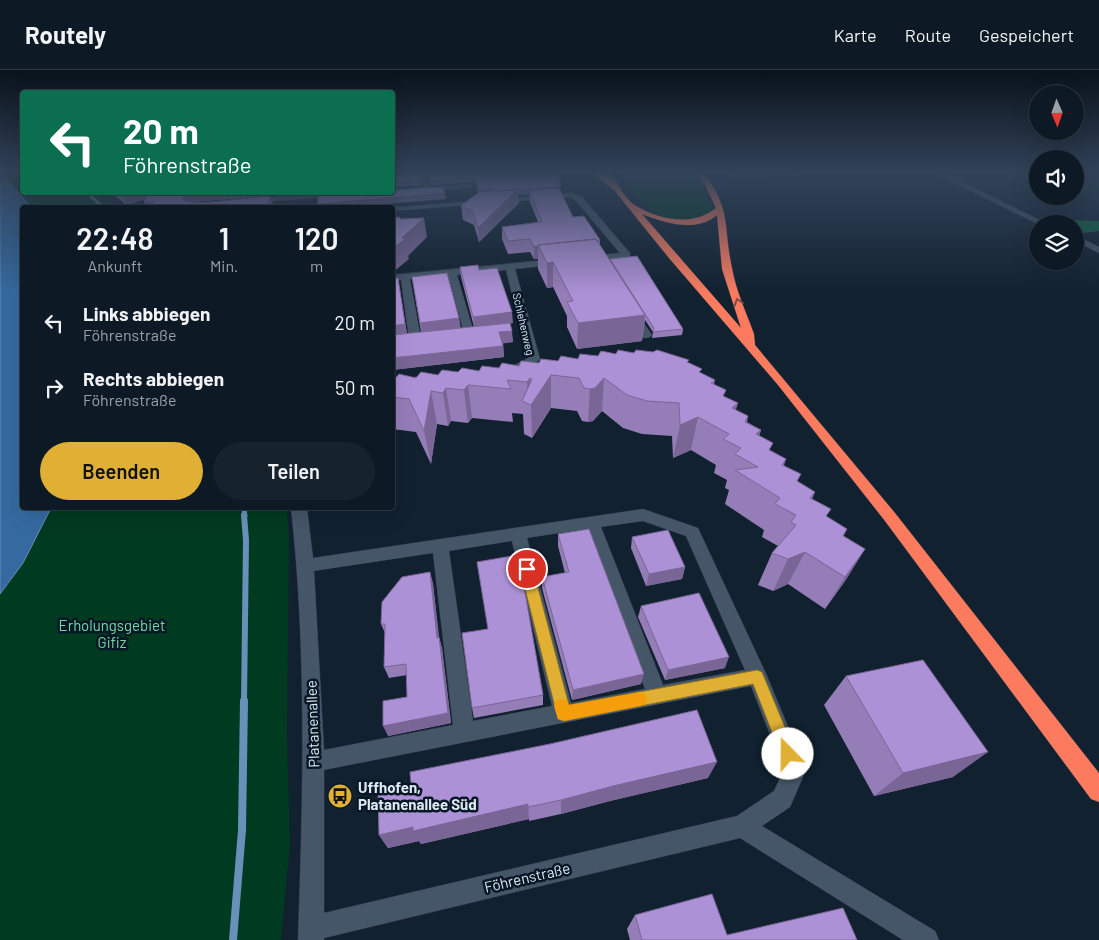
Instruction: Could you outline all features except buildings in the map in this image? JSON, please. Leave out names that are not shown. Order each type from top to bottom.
[{"type":"highway","points":[[637,213],[672,256],[753,349],[890,517],[1099,791]]},
{"type":"highway","points":[[646,213],[657,218],[681,222],[703,220],[710,218],[715,213]]},
{"type":"highway","points":[[721,213],[727,269],[753,349]]},
{"type":"street","points":[[579,260],[601,261],[627,255],[591,213]]},
{"type":"street","points":[[1084,242],[1099,250]]},
{"type":"street","points":[[395,278],[569,261]]},
{"type":"street","name":"Schlehenweg","points":[[503,371],[512,370],[534,359],[521,327],[510,267]]},
{"type":"street","points":[[452,272],[469,333]]},
{"type":"street","points":[[400,341],[419,339],[405,277]]},
{"type":"street","points":[[626,303],[646,334]]},
{"type":"street","name":"Platanenallee","points":[[299,510],[306,566],[314,762],[312,934]]},
{"type":"street","name":"Föhrenstraße","points":[[306,566],[643,515],[692,532],[757,676],[795,770],[782,799],[742,826],[312,934]]},
{"type":"street","points":[[591,522],[658,696]]},
{"type":"street","points":[[518,533],[564,714]]},
{"type":"street","points":[[440,546],[464,733]]},
{"type":"street","points":[[314,762],[757,676]]},
{"type":"street","points":[[742,826],[926,940]]},
{"type":"green space","points":[[655,213],[710,213],[708,216],[678,221]]},
{"type":"green space","points":[[1084,221],[1099,221],[1099,231],[1084,233]]},
{"type":"green space","name":"Erholungsgebiet Gifiz","points":[[50,510],[287,510],[289,537],[287,735],[290,845],[281,940],[0,940],[0,594],[23,563]]},
{"type":"water","points":[[0,213],[20,213],[20,510],[50,510],[23,563],[0,594]]},
{"type":"waterway","points":[[244,510],[245,516]]},
{"type":"waterway","points":[[244,515],[246,540],[244,702]]},
{"type":"waterway","points":[[233,940],[242,830],[244,701]]},
{"type":"slow traffic","points":[[562,706],[564,714],[640,699]]},
{"type":"place","name":"Uffhofen, Platanenallee Süd","points":[[340,796]]},
{"type":"route","points":[[527,569],[564,714],[757,676],[788,754]]}]
